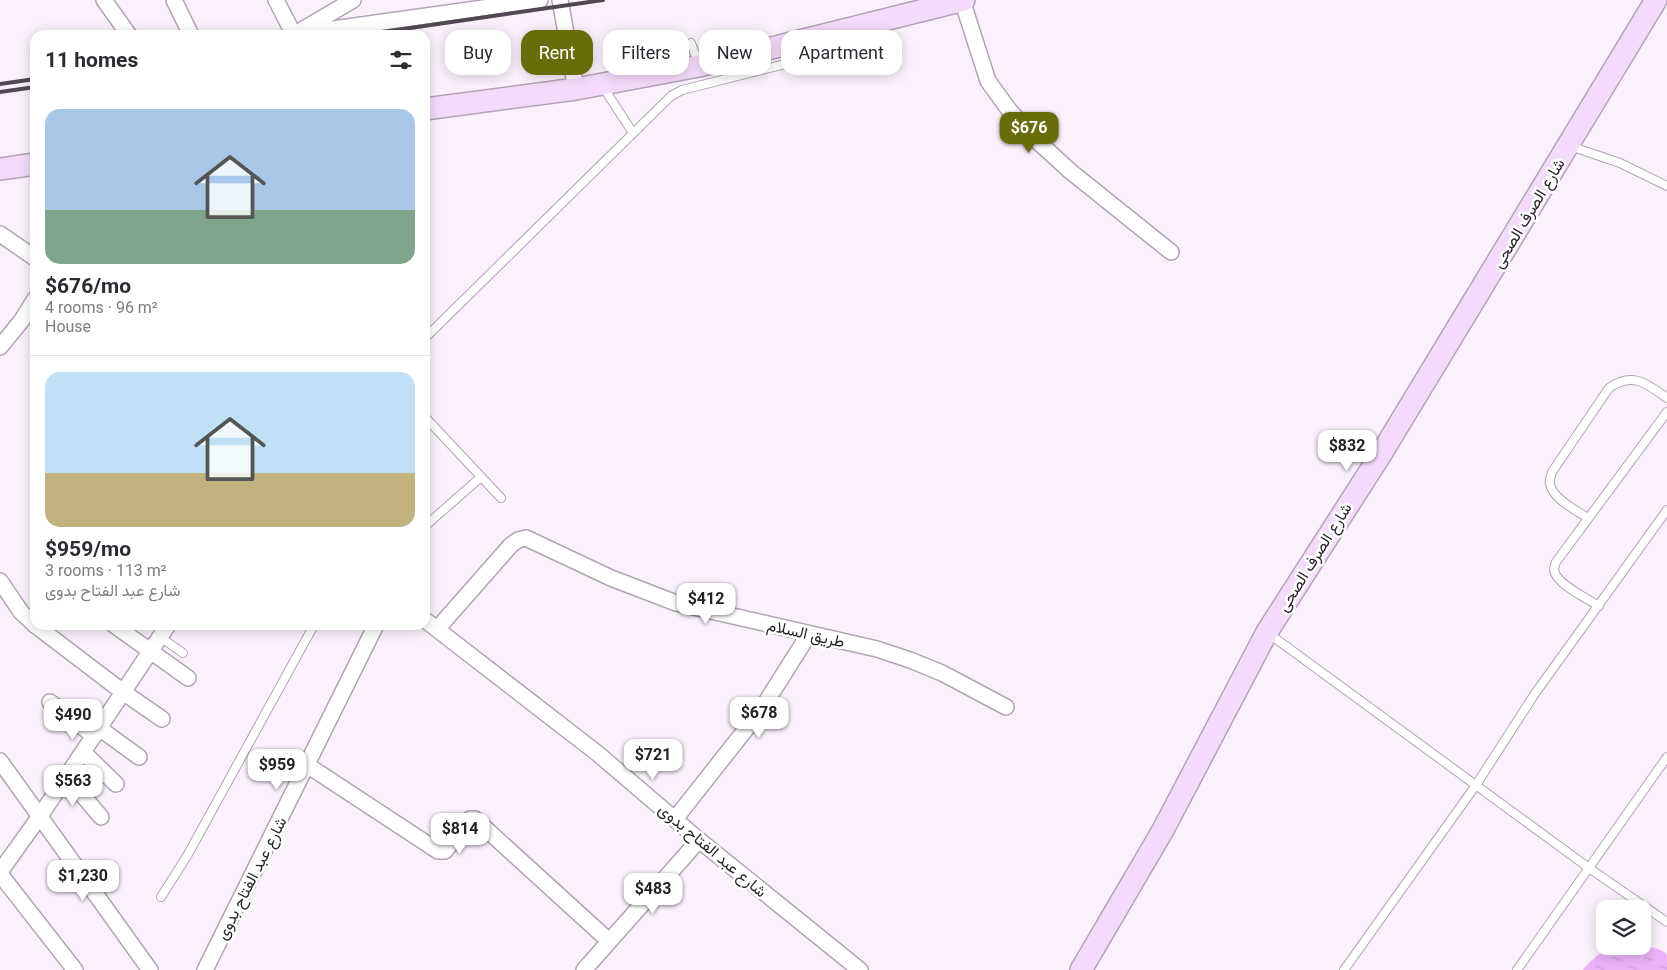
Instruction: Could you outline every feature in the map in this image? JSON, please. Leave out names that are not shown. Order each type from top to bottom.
[{"type":"street","points":[[104,0],[125,30]]},
{"type":"street","points":[[174,0],[189,30]]},
{"type":"street","points":[[276,0],[291,30]]},
{"type":"street","points":[[302,30],[353,0]]},
{"type":"street","points":[[327,30],[512,2],[540,0]]},
{"type":"street","points":[[560,0],[576,89]]},
{"type":"street","points":[[771,48],[963,0],[988,81],[1009,110],[1034,138],[1070,171],[1171,252]]},
{"type":"street","name":"شارع الصرف الصحى","points":[[1081,970],[1163,830],[1267,632],[1381,454],[1656,0]]},
{"type":"street","points":[[430,108],[602,85],[699,66]]},
{"type":"street","points":[[0,169],[30,165]]},
{"type":"street","points":[[1,235],[30,255]]},
{"type":"street","points":[[0,347],[30,307]]},
{"type":"street","name":"طريق السلام","points":[[438,628],[511,545],[518,540],[526,538],[611,578],[676,603],[876,650],[910,660],[942,673],[1006,707]]},
{"type":"street","points":[[0,581],[30,620]]},
{"type":"street","name":"شارع عبد الفتاح بدوى","points":[[430,623],[597,753],[699,840],[860,970]]},
{"type":"street","points":[[42,630],[162,719]]},
{"type":"street","points":[[121,630],[188,678]]},
{"type":"street","name":"شارع عبد الفتاح بدوى","points":[[205,970],[374,630]]},
{"type":"street","points":[[75,970],[1,867],[67,777],[164,631]]},
{"type":"street","points":[[675,819],[757,716],[809,634]]},
{"type":"street","points":[[50,702],[139,757]]},
{"type":"street","points":[[83,752],[116,784]]},
{"type":"street","points":[[0,761],[150,970]]},
{"type":"street","points":[[307,765],[438,852],[445,851],[470,819],[475,819],[609,941]]},
{"type":"street","points":[[67,777],[101,817]]},
{"type":"street","points":[[584,970],[699,840]]},
{"type":"lane","points":[[692,43],[699,66]]},
{"type":"lane","points":[[430,333],[665,101],[676,93],[781,65]]},
{"type":"lane","points":[[602,85],[633,134]]},
{"type":"lane","points":[[1569,146],[1620,163],[1667,186]]},
{"type":"lane","points":[[1588,518],[1552,491],[1549,482],[1552,472],[1609,388],[1617,382],[1636,380],[1645,383],[1667,398]]},
{"type":"lane","points":[[1599,606],[1564,584],[1557,577],[1554,570],[1556,562],[1667,412]]},
{"type":"lane","points":[[430,421],[501,498]]},
{"type":"lane","points":[[430,522],[481,477]]},
{"type":"lane","points":[[1344,970],[1476,785],[1534,695],[1667,510]]},
{"type":"lane","points":[[161,897],[186,856],[311,630]]},
{"type":"lane","points":[[164,631],[183,653]]},
{"type":"lane","points":[[1267,632],[1589,868],[1667,922]]},
{"type":"lane","points":[[1517,970],[1667,757]]},
{"type":"water","points":[[1651,947],[1663,951],[1667,955],[1667,970],[1583,970],[1598,955],[1651,955]]},
{"type":"railway","points":[[396,30],[603,0]]},
{"type":"railway","points":[[0,84],[30,80]]},
{"type":"railway","points":[[0,92],[30,88]]}]
